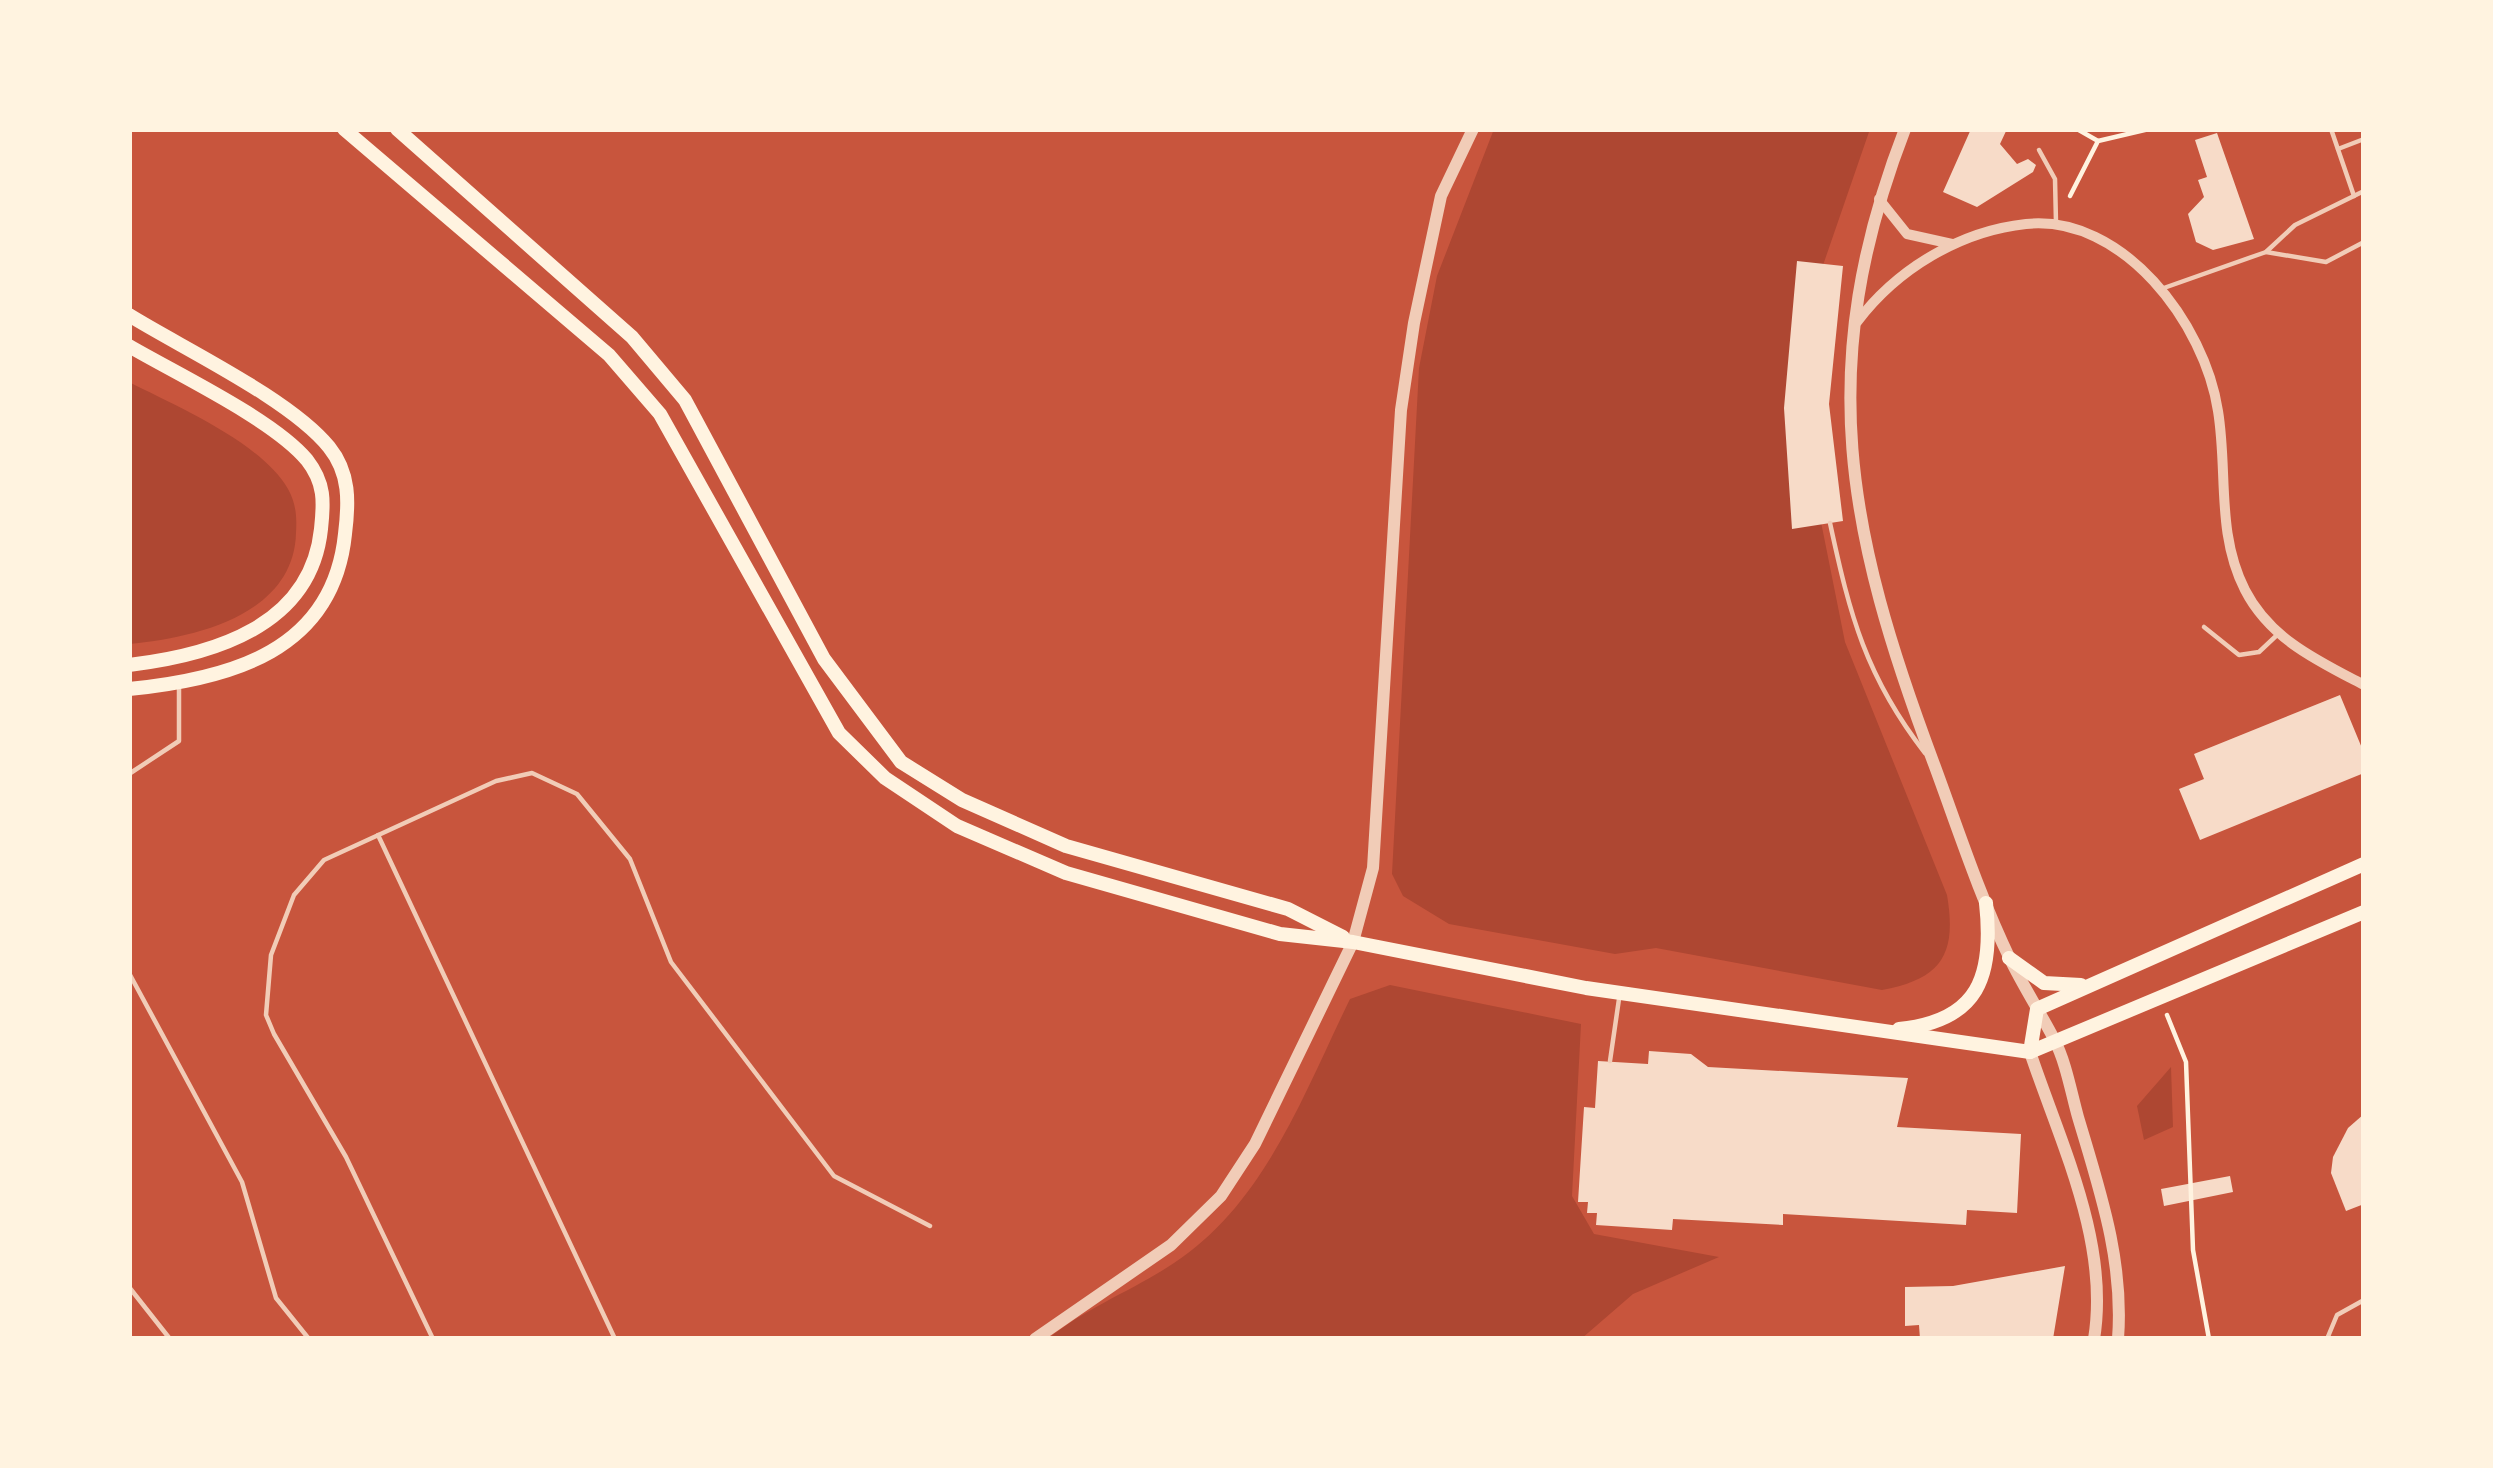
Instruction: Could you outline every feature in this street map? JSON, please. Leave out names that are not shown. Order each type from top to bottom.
[{"type":"main road","points":[[344,129],[609,355],[660,414],[802,675],[839,733],[886,778],[957,826],[1066,873],[1280,934],[1353,942],[1586,988],[2030,1052],[2364,912]]},
{"type":"main road","points":[[397,129],[632,337],[685,400],[824,659],[901,762],[962,800],[1066,846],[1288,909],[1353,942]]},
{"type":"main road","points":[[129,315],[291,414],[327,444],[347,482],[344,546],[325,608],[298,637],[258,658],[179,684],[129,689]]},
{"type":"main road","points":[[129,346],[278,436],[305,459],[322,485],[323,508],[319,554],[301,595],[274,620],[208,647],[129,664]]},
{"type":"main road","points":[[2030,1052],[2037,1009],[2364,864]]},
{"type":"main road","points":[[1876,1031],[1921,1027],[1951,1016],[1971,999],[1988,957],[1987,903]]},
{"type":"main road","points":[[2009,958],[2044,983],[2092,984]]},
{"type":"street","points":[[1035,1339],[1171,1245],[1221,1196],[1256,1144],[1353,942],[1373,868],[1401,410],[1441,196],[1473,129]]},
{"type":"street","points":[[1905,129],[1867,236],[1852,330],[1851,471],[1861,536],[1876,598],[1987,903],[2009,958],[2056,1043],[2111,1227],[2119,1275],[2118,1339]]},
{"type":"street","points":[[1879,199],[1907,235],[1956,244]]},
{"type":"street","points":[[1852,330],[1890,284],[1956,244],[2017,225],[2080,229],[2124,253],[2159,290],[2215,392],[2231,554],[2244,589],[2278,634],[2364,686]]},
{"type":"street","points":[[2030,1052],[2090,1233],[2097,1277],[2094,1339]]},
{"type":"lane","points":[[2331,129],[2354,196]]},
{"type":"lane","points":[[2338,149],[2364,139]]},
{"type":"lane","points":[[2039,150],[2055,178],[2056,224]]},
{"type":"lane","points":[[2159,290],[2266,252],[2294,225],[2364,191]]},
{"type":"lane","points":[[2266,252],[2326,262],[2364,242]]},
{"type":"lane","points":[[1830,523],[1864,658],[1889,706],[1934,764]]},
{"type":"lane","points":[[2204,627],[2239,656],[2259,652],[2278,634]]},
{"type":"lane","points":[[129,774],[179,741],[179,684]]},
{"type":"lane","points":[[434,1339],[346,1157],[266,1015],[271,955],[293,895],[324,860],[496,781],[532,773],[577,794],[630,859],[670,962],[834,1177],[930,1226]]},
{"type":"lane","points":[[378,835],[615,1339]]},
{"type":"lane","points":[[129,973],[242,1182],[276,1298],[309,1339]]},
{"type":"lane","points":[[1610,1060],[1620,993]]},
{"type":"lane","points":[[129,1287],[170,1339]]},
{"type":"lane","points":[[2327,1339],[2337,1315],[2364,1300]]},
{"type":"path","points":[[2077,129],[2098,141],[2149,129]]},
{"type":"path","points":[[2056,224],[2098,141]]},
{"type":"path","points":[[2161,998],[2186,1062],[2193,1250],[2209,1339]]},
{"type":"shaded area","points":[[1494,129],[1870,129],[1821,271],[1816,497],[1845,642],[1947,895],[1947,948],[1932,971],[1919,979],[1882,990],[1656,948],[1615,954],[1449,924],[1403,896],[1392,874],[1419,368],[1437,276]]},
{"type":"shaded area","points":[[129,382],[216,427],[258,456],[288,489],[296,533],[291,561],[260,603],[210,628],[129,644]]},
{"type":"shaded area","points":[[1390,985],[1581,1024],[1572,1196],[1594,1234],[1719,1257],[1633,1294],[1581,1339],[1048,1339],[1174,1263],[1206,1238],[1258,1178],[1279,1144],[1350,999]]},
{"type":"shaded area","points":[[2171,1067],[2173,1127],[2144,1140],[2137,1106]]},
{"type":"building","points":[[1971,129],[2007,129],[2000,144],[2017,164],[2028,159],[2036,165],[2033,172],[1977,207],[1943,192]]},
{"type":"building","points":[[2217,133],[2254,239],[2213,250],[2196,242],[2188,214],[2204,197],[2198,180],[2207,177],[2195,140]]},
{"type":"building","points":[[1797,261],[1843,266],[1829,404],[1843,521],[1792,529],[1784,408]]},
{"type":"building","points":[[2340,695],[2364,753],[2364,773],[2200,840],[2179,789],[2204,779],[2194,754]]},
{"type":"building","points":[[1649,1051],[1691,1054],[1708,1067],[1908,1078],[1897,1127],[2021,1134],[2017,1213],[1967,1210],[1966,1225],[1783,1214],[1783,1225],[1673,1219],[1672,1230],[1596,1225],[1597,1213],[1587,1213],[1588,1202],[1578,1202],[1584,1107],[1595,1108],[1598,1061],[1648,1064]]},
{"type":"building","points":[[2364,1114],[2364,1204],[2346,1211],[2331,1173],[2333,1157],[2348,1128]]},
{"type":"building","points":[[2230,1176],[2233,1192],[2164,1206],[2161,1189]]},
{"type":"building","points":[[2065,1266],[2053,1339],[1920,1339],[1919,1325],[1905,1326],[1905,1287],[1953,1286]]}]
